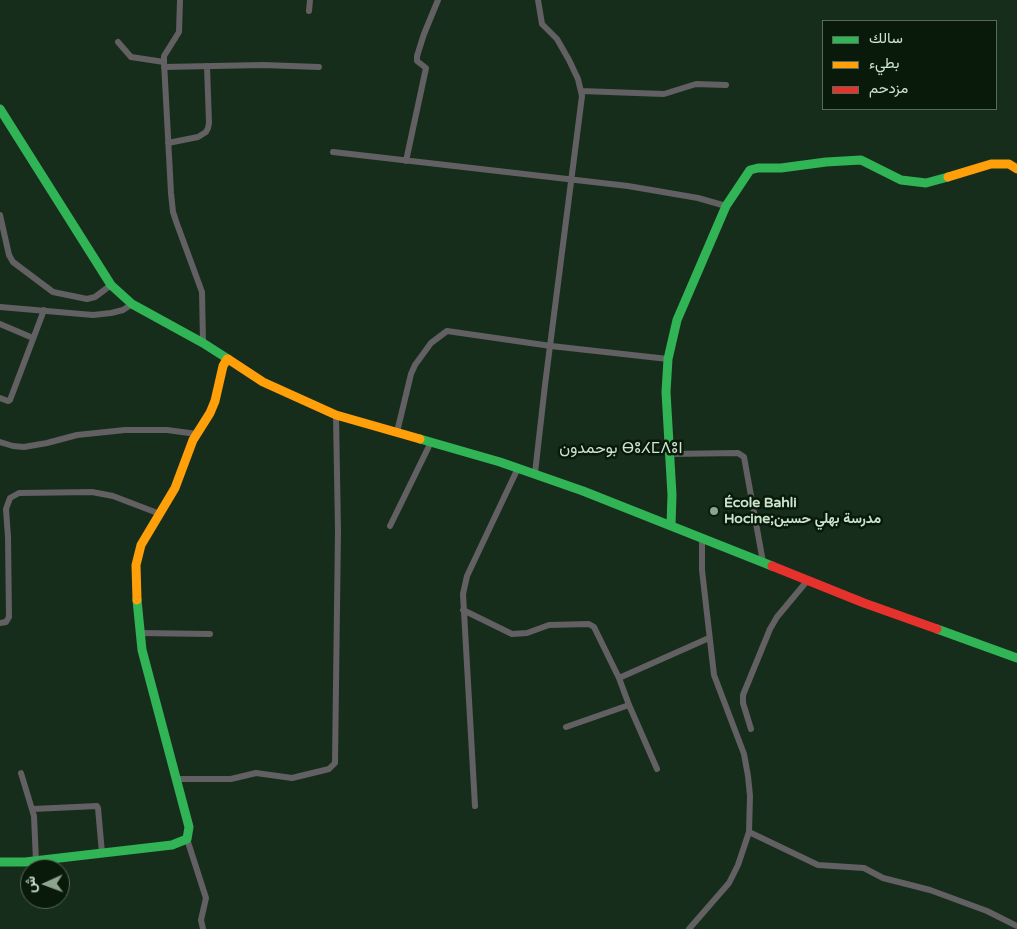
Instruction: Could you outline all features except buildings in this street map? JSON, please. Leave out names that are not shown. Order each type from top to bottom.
[{"type":"street","points":[[180,0],[179,32],[164,56],[168,143],[173,212],[202,292],[203,343]]},
{"type":"street","points":[[309,11],[310,0]]},
{"type":"street","points":[[406,161],[426,68],[417,61],[417,56],[438,0]]},
{"type":"street","points":[[536,473],[545,385],[582,91],[578,79],[557,39],[542,24],[538,0]]},
{"type":"street","points":[[118,42],[132,57],[164,64],[319,66]]},
{"type":"street","points":[[168,143],[198,137],[206,132],[209,123],[207,66]]},
{"type":"street","points":[[582,91],[664,94],[696,84],[726,85]]},
{"type":"street","points":[[0,110],[111,285],[132,304],[203,343],[263,382],[336,415],[536,473],[864,603],[1017,658]]},
{"type":"street","points":[[333,152],[659,191],[698,198],[726,206]]},
{"type":"street","points":[[671,525],[672,495],[666,392],[668,359],[677,320],[726,206],[750,170],[861,160],[902,180],[926,183],[992,164],[1009,164],[1017,169]]},
{"type":"street","points":[[0,215],[9,255],[13,262],[53,292],[87,299],[95,297],[111,285]]},
{"type":"street","points":[[0,307],[93,315],[123,310],[132,304]]},
{"type":"street","points":[[0,398],[10,400],[44,310]]},
{"type":"street","points":[[0,324],[33,338]]},
{"type":"street","points":[[397,432],[415,365],[422,353],[439,336],[451,331],[551,346],[668,359]]},
{"type":"street","points":[[203,929],[201,920],[206,898],[187,838],[189,827],[178,779],[148,676],[139,633],[136,574],[138,554],[147,532],[175,488],[187,454],[215,402],[223,366],[227,359]]},
{"type":"street","points":[[178,779],[230,779],[256,773],[292,778],[329,768],[335,763],[338,531],[336,415]]},
{"type":"street","points":[[0,442],[24,447],[77,435],[125,430],[167,430],[197,434]]},
{"type":"street","points":[[390,526],[431,442]]},
{"type":"street","points":[[670,454],[738,453],[744,457],[763,562]]},
{"type":"street","points":[[475,806],[463,594],[467,576],[518,468]]},
{"type":"street","points":[[0,623],[6,622],[9,618],[6,509],[10,498],[19,492],[92,492],[113,496],[160,514]]},
{"type":"street","points":[[689,929],[729,883],[738,865],[748,832],[750,796],[744,754],[714,675],[702,570],[702,538]]},
{"type":"street","points":[[751,729],[743,703],[743,695],[770,629],[777,617],[807,580]]},
{"type":"street","points":[[463,610],[512,634],[527,633],[550,625],[592,625],[619,678],[658,769]]},
{"type":"street","points":[[139,633],[210,634]]},
{"type":"street","points":[[619,678],[709,638]]},
{"type":"street","points":[[566,727],[629,705]]},
{"type":"street","points":[[21,772],[33,809],[36,859]]},
{"type":"street","points":[[33,809],[97,806],[102,854]]},
{"type":"street","points":[[748,832],[818,864],[864,868],[883,878],[930,890],[1017,926]]},
{"type":"street","points":[[55,859],[172,845],[187,838]]},
{"type":"street","points":[[0,862],[20,861]]},
{"type":"traffic: fast","points":[[0,109],[111,285],[132,304],[228,359]]},
{"type":"traffic: fast","points":[[671,525],[672,495],[666,392],[668,359],[677,320],[726,206],[750,170],[861,160],[901,180],[926,183],[948,177]]},
{"type":"traffic: fast","points":[[420,439],[500,462],[583,491],[772,566]]},
{"type":"traffic: fast","points":[[0,862],[25,862],[172,845],[187,839],[189,827],[142,650],[137,600]]},
{"type":"traffic: fast","points":[[937,629],[1017,658]]},
{"type":"traffic: slow","points":[[948,177],[991,164],[1009,164],[1017,169]]},
{"type":"traffic: slow","points":[[137,600],[136,565],[141,545],[175,488],[193,440],[210,413],[215,401],[223,366],[227,359]]},
{"type":"traffic: slow","points":[[228,359],[263,382],[336,415],[420,439]]},
{"type":"traffic: jam","points":[[772,566],[864,603],[937,629]]},
{"type":"place","name":"École Bahli Hocine;مدرسة بهلي حسين","points":[[714,511]]},
{"type":"district","name":"بوحمدون ⴱⵓⵃⵎⴷⵓⵏ","points":[[621,449]]}]
